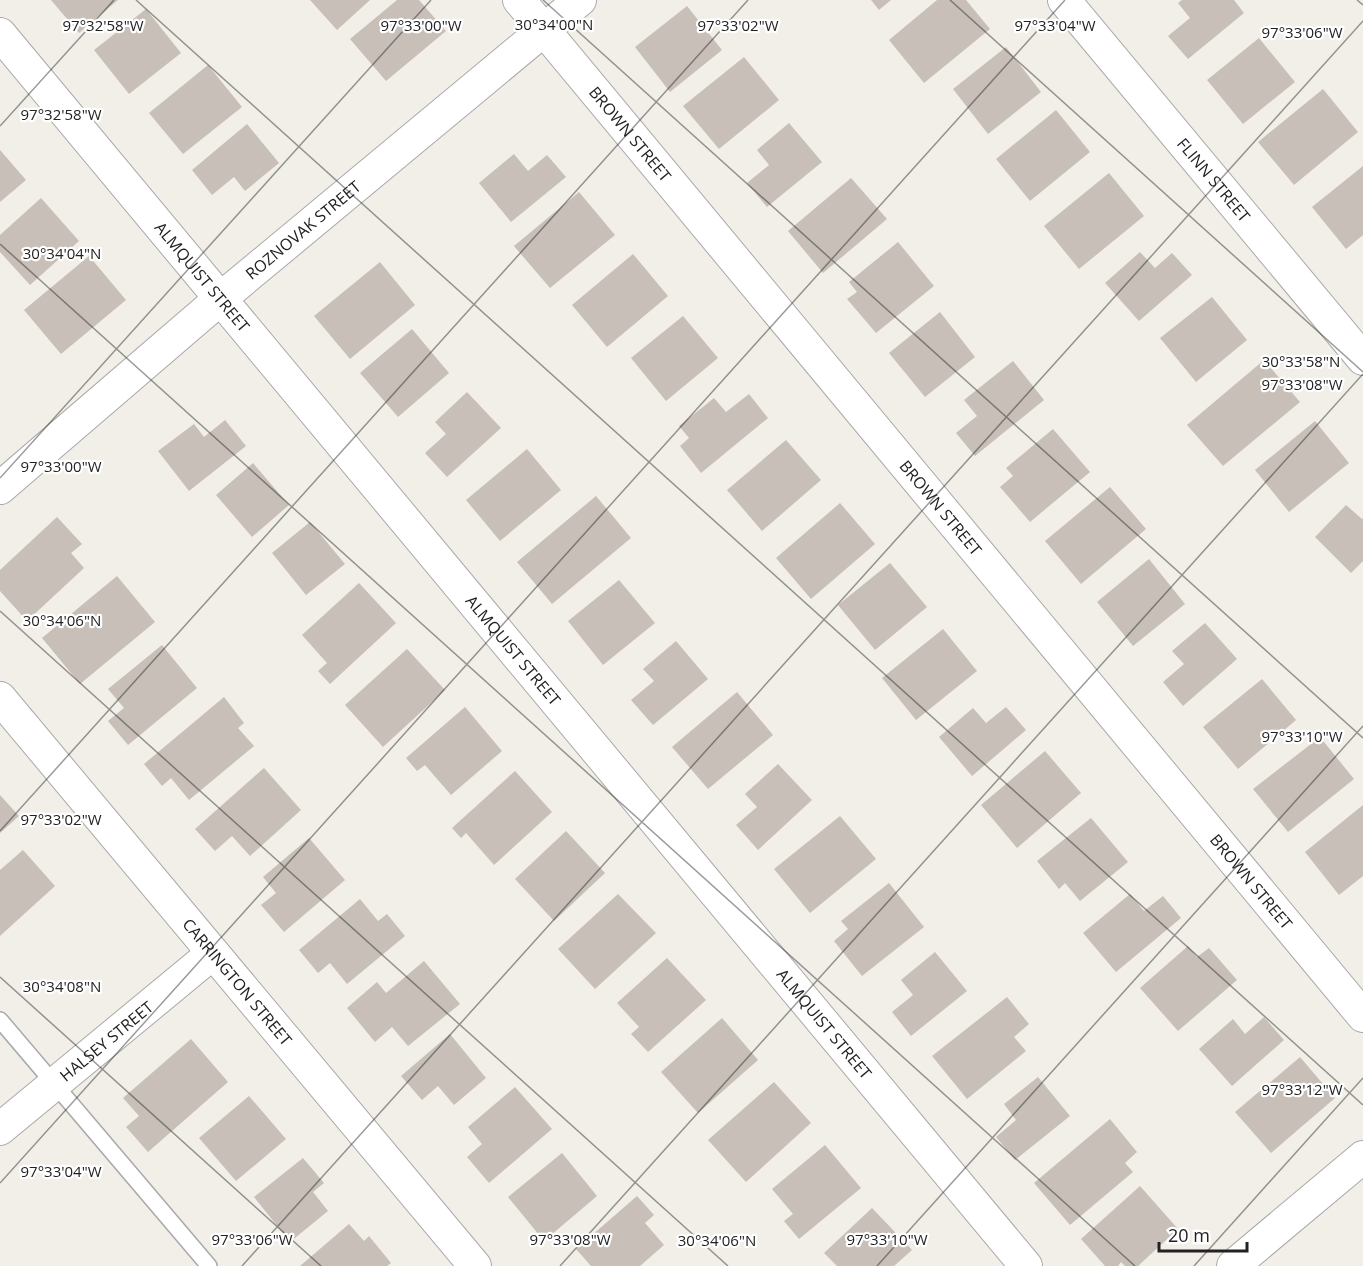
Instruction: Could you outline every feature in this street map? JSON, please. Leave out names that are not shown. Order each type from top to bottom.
[{"type":"street","name":"BROWN STREET","points":[[519,0],[1363,1016]]},
{"type":"street","name":"ROZNOVAK STREET","points":[[0,488],[220,298],[580,0]]},
{"type":"street","name":"FLINN STREET","points":[[1064,0],[1363,359]]},
{"type":"street","name":"ALMQUIST STREET","points":[[0,34],[1026,1266]]},
{"type":"street","name":"CARRINGTON STREET","points":[[0,698],[475,1266]]},
{"type":"street","name":"HALSEY STREET","points":[[0,1129],[213,953]]},
{"type":"street","points":[[1233,1266],[1363,1157]]},
{"type":"lane","points":[[0,1020],[209,1266]]},
{"type":"building","points":[[51,0],[118,0],[79,33]]},
{"type":"building","points":[[310,0],[370,0],[337,30]]},
{"type":"building","points":[[397,0],[419,0],[446,31],[386,81],[350,39]]},
{"type":"building","points":[[871,0],[891,0],[879,10]]},
{"type":"building","points":[[937,0],[966,0],[990,29],[924,83],[889,40]]},
{"type":"building","points":[[1182,0],[1234,0],[1244,13],[1188,59],[1168,36],[1190,18],[1178,3]]},
{"type":"building","points":[[687,6],[722,50],[670,92],[635,47]]},
{"type":"building","points":[[146,9],[181,53],[129,94],[94,50]]},
{"type":"building","points":[[1259,38],[1295,82],[1243,124],[1207,80]]},
{"type":"building","points":[[1006,47],[1041,92],[988,134],[953,89]]},
{"type":"building","points":[[744,57],[779,100],[719,149],[683,106]]},
{"type":"building","points":[[208,65],[242,107],[183,154],[149,113]]},
{"type":"building","points":[[1323,89],[1358,132],[1294,185],[1258,142]]},
{"type":"building","points":[[1056,110],[1090,152],[1030,201],[996,159]]},
{"type":"building","points":[[789,123],[822,162],[767,207],[747,183],[769,165],[757,150]]},
{"type":"building","points":[[247,124],[279,163],[245,191],[234,177],[212,195],[192,170]]},
{"type":"building","points":[[0,150],[26,180],[0,202]]},
{"type":"building","points":[[514,154],[528,171],[547,155],[566,177],[511,222],[479,183]]},
{"type":"building","points":[[1363,166],[1363,235],[1346,249],[1312,207]]},
{"type":"building","points":[[1109,173],[1144,216],[1079,269],[1044,226]]},
{"type":"building","points":[[851,178],[887,219],[823,273],[788,231]]},
{"type":"building","points":[[579,192],[615,235],[550,288],[514,246]]},
{"type":"building","points":[[41,198],[79,241],[30,285],[0,252],[0,235]]},
{"type":"building","points":[[898,242],[934,286],[876,333],[847,299],[857,292],[849,282]]},
{"type":"building","points":[[1140,252],[1155,268],[1172,253],[1192,275],[1139,321],[1105,283]]},
{"type":"building","points":[[633,254],[668,296],[607,347],[572,305]]},
{"type":"building","points":[[89,256],[126,300],[61,354],[24,310]]},
{"type":"building","points":[[380,262],[415,305],[350,359],[314,316]]},
{"type":"building","points":[[1212,297],[1247,340],[1196,382],[1160,338]]},
{"type":"building","points":[[940,312],[975,357],[925,397],[889,353]]},
{"type":"building","points":[[683,316],[718,358],[666,401],[631,358]]},
{"type":"building","points":[[412,329],[449,373],[398,417],[360,373]]},
{"type":"building","points":[[1264,360],[1300,402],[1223,466],[1187,425]]},
{"type":"building","points":[[1013,361],[1044,400],[975,456],[956,433],[977,416],[964,400]]},
{"type":"building","points":[[467,392],[501,428],[447,477],[425,453],[446,434],[435,422]]},
{"type":"building","points":[[749,394],[768,418],[701,473],[680,446],[689,438],[679,426],[714,398],[726,412]]},
{"type":"building","points":[[225,420],[246,446],[189,491],[158,451],[194,424],[204,437]]},
{"type":"building","points":[[1315,421],[1349,463],[1289,512],[1255,470]]},
{"type":"building","points":[[1053,429],[1090,472],[1030,522],[1000,487],[1013,476],[1006,468]]},
{"type":"building","points":[[786,440],[821,480],[762,531],[727,490]]},
{"type":"building","points":[[527,449],[561,490],[500,541],[466,500]]},
{"type":"building","points":[[253,463],[289,505],[252,537],[216,495]]},
{"type":"building","points":[[1110,487],[1146,529],[1081,584],[1045,541]]},
{"type":"building","points":[[596,496],[631,538],[552,604],[517,562]]},
{"type":"building","points":[[840,503],[875,544],[811,599],[776,558]]},
{"type":"building","points":[[1346,505],[1363,518],[1363,561],[1351,573],[1315,537]]},
{"type":"building","points":[[57,517],[82,544],[71,553],[84,568],[27,621],[0,591],[0,570]]},
{"type":"building","points":[[310,522],[345,564],[306,595],[272,553]]},
{"type":"building","points":[[1149,559],[1185,604],[1133,646],[1097,602]]},
{"type":"building","points":[[890,563],[927,607],[875,650],[838,605]]},
{"type":"building","points":[[117,576],[155,622],[80,684],[42,638]]},
{"type":"building","points":[[619,580],[655,623],[603,665],[568,621]]},
{"type":"building","points":[[359,583],[396,623],[330,684],[318,671],[327,663],[302,635]]},
{"type":"building","points":[[1205,623],[1237,659],[1183,706],[1163,682],[1184,664],[1172,651]]},
{"type":"building","points":[[943,629],[977,671],[916,720],[882,678]]},
{"type":"building","points":[[676,641],[708,679],[653,725],[631,700],[654,681],[643,669]]},
{"type":"building","points":[[162,645],[197,688],[128,745],[108,721],[124,708],[108,689]]},
{"type":"building","points":[[407,649],[445,690],[383,747],[345,705]]},
{"type":"building","points":[[1262,679],[1296,720],[1238,769],[1203,727]]},
{"type":"building","points":[[737,692],[773,735],[708,789],[672,747]]},
{"type":"building","points":[[224,697],[244,723],[238,728],[254,746],[189,800],[171,778],[162,786],[144,764]]},
{"type":"building","points":[[465,707],[502,751],[451,795],[425,765],[417,771],[406,758]]},
{"type":"building","points":[[1006,707],[1026,730],[972,776],[939,737],[973,708],[986,723]]},
{"type":"building","points":[[1320,737],[1354,779],[1288,832],[1253,789]]},
{"type":"building","points":[[1045,751],[1081,793],[1017,848],[981,805]]},
{"type":"building","points":[[778,764],[812,800],[758,850],[736,825],[757,807],[745,794]]},
{"type":"building","points":[[264,768],[301,810],[250,856],[232,836],[215,851],[195,829]]},
{"type":"building","points":[[515,771],[552,812],[494,865],[466,833],[461,838],[452,828]]},
{"type":"building","points":[[0,795],[19,816],[0,833]]},
{"type":"building","points":[[1363,805],[1363,876],[1339,895],[1305,852]]},
{"type":"building","points":[[840,816],[876,859],[810,913],[774,869]]},
{"type":"building","points":[[1091,818],[1128,862],[1080,901],[1065,883],[1059,889],[1037,861]]},
{"type":"building","points":[[566,831],[605,873],[554,921],[515,879]]},
{"type":"building","points":[[309,838],[345,880],[284,932],[261,905],[276,893],[263,877]]},
{"type":"building","points":[[23,850],[55,886],[0,936],[0,870]]},
{"type":"building","points":[[889,883],[924,927],[862,976],[834,941],[848,929],[841,921]]},
{"type":"building","points":[[618,894],[656,933],[595,989],[558,949]]},
{"type":"building","points":[[1130,894],[1144,911],[1163,896],[1181,918],[1116,972],[1083,933]]},
{"type":"building","points":[[360,899],[378,921],[387,914],[405,936],[347,984],[330,963],[318,973],[299,950]]},
{"type":"building","points":[[1188,946],[1197,957],[1209,948],[1237,980],[1178,1031],[1140,988]]},
{"type":"building","points":[[935,952],[967,991],[911,1036],[892,1012],[913,995],[901,980]]},
{"type":"building","points":[[667,958],[706,1000],[648,1052],[631,1034],[639,1027],[617,1003]]},
{"type":"building","points":[[424,961],[460,1004],[408,1046],[392,1027],[375,1042],[347,1008],[377,982],[386,993]]},
{"type":"building","points":[[1007,997],[1029,1024],[1014,1037],[1026,1051],[967,1099],[932,1056]]},
{"type":"building","points":[[1264,1017],[1284,1040],[1232,1086],[1199,1049],[1233,1019],[1245,1034]]},
{"type":"building","points":[[722,1018],[758,1060],[698,1113],[661,1072]]},
{"type":"building","points":[[450,1034],[486,1078],[454,1105],[438,1086],[422,1100],[401,1076]]},
{"type":"building","points":[[191,1039],[228,1082],[148,1152],[126,1127],[139,1116],[123,1098]]},
{"type":"building","points":[[1300,1057],[1335,1098],[1271,1153],[1235,1112]]},
{"type":"building","points":[[1038,1077],[1070,1116],[1015,1160],[996,1137],[1016,1120],[1004,1104]]},
{"type":"building","points":[[774,1082],[811,1123],[746,1182],[708,1140]]},
{"type":"building","points":[[515,1087],[552,1129],[489,1183],[467,1157],[482,1144],[468,1127]]},
{"type":"building","points":[[249,1096],[286,1139],[236,1181],[199,1138]]},
{"type":"building","points":[[1110,1119],[1137,1152],[1125,1163],[1133,1172],[1070,1225],[1034,1183]]},
{"type":"building","points":[[825,1145],[861,1188],[799,1239],[784,1221],[793,1214],[772,1189]]},
{"type":"building","points":[[562,1153],[597,1196],[544,1241],[508,1197]]},
{"type":"building","points":[[303,1158],[324,1183],[313,1192],[328,1211],[290,1242],[254,1197]]},
{"type":"building","points":[[1140,1186],[1178,1229],[1138,1266],[1125,1266],[1121,1262],[1118,1266],[1105,1266],[1081,1239]]},
{"type":"building","points":[[637,1196],[654,1215],[645,1223],[664,1245],[640,1266],[591,1266],[576,1249]]},
{"type":"building","points":[[872,1208],[912,1250],[894,1266],[837,1266],[824,1253]]},
{"type":"building","points":[[349,1224],[364,1241],[369,1236],[391,1263],[387,1266],[300,1266]]}]
